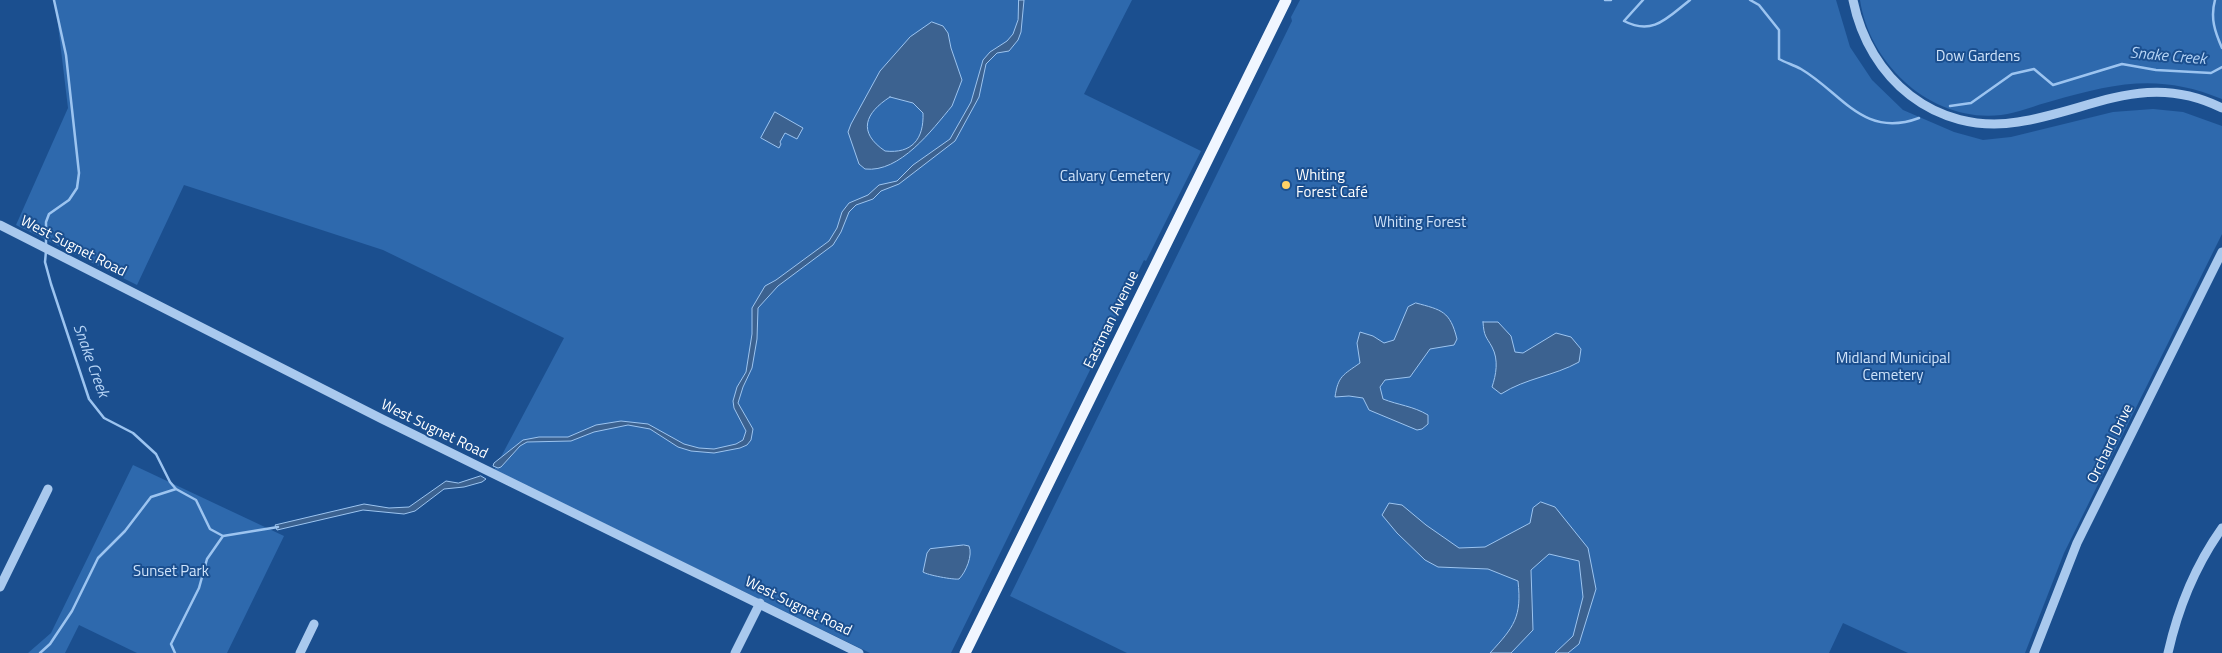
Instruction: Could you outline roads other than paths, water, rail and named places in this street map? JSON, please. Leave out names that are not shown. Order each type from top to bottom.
[{"type":"main road","name":"Eastman Avenue","points":[[964,653],[1286,0]]},
{"type":"street","points":[[1853,0],[1861,31],[1867,45],[1893,81],[1919,102],[1934,110],[1962,119],[1984,123],[2018,122],[2109,97],[2142,93],[2184,96],[2222,108]]},
{"type":"street","name":"West Sugnet Road","points":[[0,225],[382,419],[859,653]]},
{"type":"street","name":"Orchard Drive","points":[[2034,653],[2077,543],[2222,252]]},
{"type":"street","points":[[0,587],[48,489]]},
{"type":"street","points":[[2168,653],[2180,608],[2195,571],[2222,528]]},
{"type":"street","points":[[735,653],[760,603]]},
{"type":"street","points":[[300,653],[314,624]]},
{"type":"waterway","name":"Snake Creek","points":[[46,246],[46,222],[49,214],[69,200],[77,188],[79,173],[66,55],[54,0]]},
{"type":"waterway","name":"Snake Creek","points":[[1605,0],[1611,0]]},
{"type":"waterway","name":"Snake Creek","points":[[1643,0],[1624,21],[1643,27],[1652,26],[1667,19],[1690,0]]},
{"type":"waterway","name":"Snake Creek","points":[[1750,0],[1759,5],[1779,30],[1779,59],[1801,69],[1854,110],[1868,118],[1883,123],[1900,123],[1919,118]]},
{"type":"waterway","name":"Snake Creek","points":[[2215,0],[2214,25],[2222,48]]},
{"type":"waterway","name":"Snake Creek","points":[[1950,106],[1971,103],[2012,74],[2034,69],[2053,85],[2122,64],[2156,70],[2211,73],[2222,67]]},
{"type":"waterway","name":"Snake Creek","points":[[46,251],[45,262],[51,284],[89,399],[104,418],[133,433],[156,454],[170,482],[176,489],[196,500],[210,529],[223,536],[278,527]]},
{"type":"waterway","points":[[40,653],[50,644],[72,611],[98,558],[125,531],[151,497],[176,489]]},
{"type":"waterway","points":[[175,653],[171,644],[199,588],[207,559],[223,536]]},
{"type":"place","name":"Whiting Forest Café","points":[[1286,185]]},
{"type":"park label","name":"Dow Gardens","points":[[1978,57]]},
{"type":"park label","name":"Calvary Cemetery","points":[[1115,177]]},
{"type":"park label","name":"Whiting Forest","points":[[1420,223]]},
{"type":"park label","name":"Midland Municipal Cemetery","points":[[1893,368]]},
{"type":"park label","name":"Sunset Park","points":[[171,572]]}]
